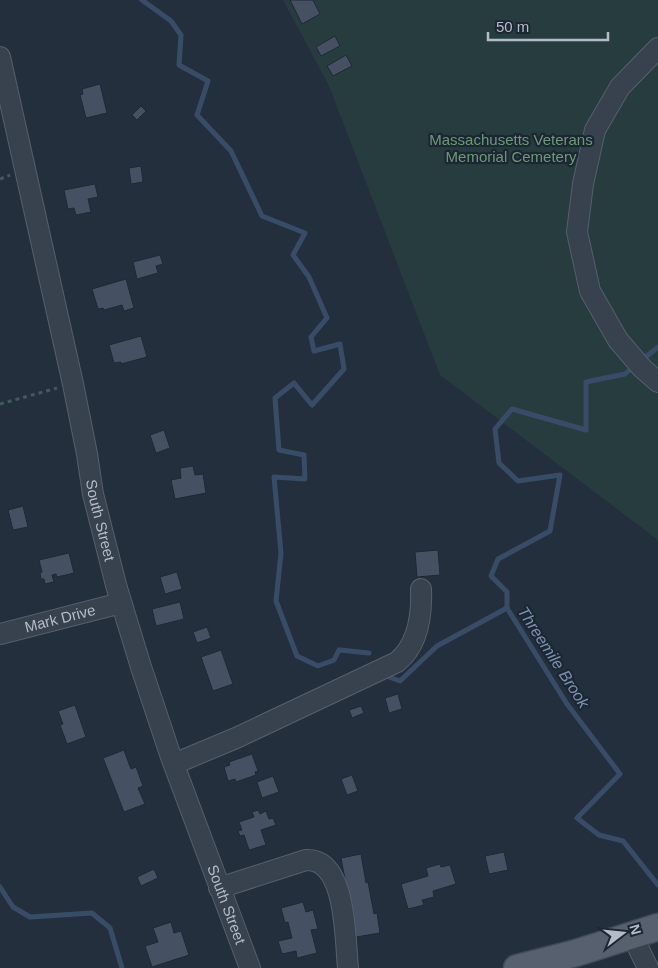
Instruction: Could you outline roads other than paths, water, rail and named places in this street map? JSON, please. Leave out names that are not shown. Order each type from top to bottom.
[{"type":"main road","points":[[516,968],[576,953],[650,931]]},
{"type":"street","points":[[658,48],[620,87],[595,130],[582,184],[577,232],[590,291],[618,340],[658,382]]},
{"type":"street","name":"South Street","points":[[0,57],[73,384],[93,494],[121,603],[174,764],[250,968]]},
{"type":"street","points":[[174,764],[236,738],[397,662],[408,650],[416,631],[420,617],[421,588]]},
{"type":"street","name":"Mark Drive","points":[[0,634],[121,603]]},
{"type":"street","points":[[219,888],[306,860],[315,860],[324,865],[331,872],[340,897],[348,968]]},
{"type":"street","points":[[648,968],[650,931]]},
{"type":"waterway","points":[[142,0],[171,21],[181,35],[179,65],[208,81],[197,115],[231,151],[262,216],[305,233],[293,255],[309,277],[327,318],[311,337],[314,351],[340,344],[344,369],[312,405],[294,383],[275,398],[279,450],[304,455],[305,479],[274,477],[281,553],[276,601],[297,656],[318,666],[334,660],[339,650],[369,653]]},
{"type":"waterway","name":"Threemile Brook","points":[[641,361],[658,347]]},
{"type":"waterway","name":"Threemile Brook","points":[[634,366],[625,374],[586,382],[586,430],[512,409],[495,429],[499,463],[518,481],[560,475],[550,531],[498,559],[491,576],[507,592],[507,608],[567,704],[620,774],[577,818],[599,835],[623,841],[658,885]]},
{"type":"waterway","points":[[389,677],[400,681],[437,646],[507,608]]},
{"type":"waterway","points":[[0,887],[13,907],[30,917],[92,913],[110,928],[122,968]]},
{"type":"park label","name":"Massachusetts Veterans Memorial Cemetery","points":[[511,148]]}]
